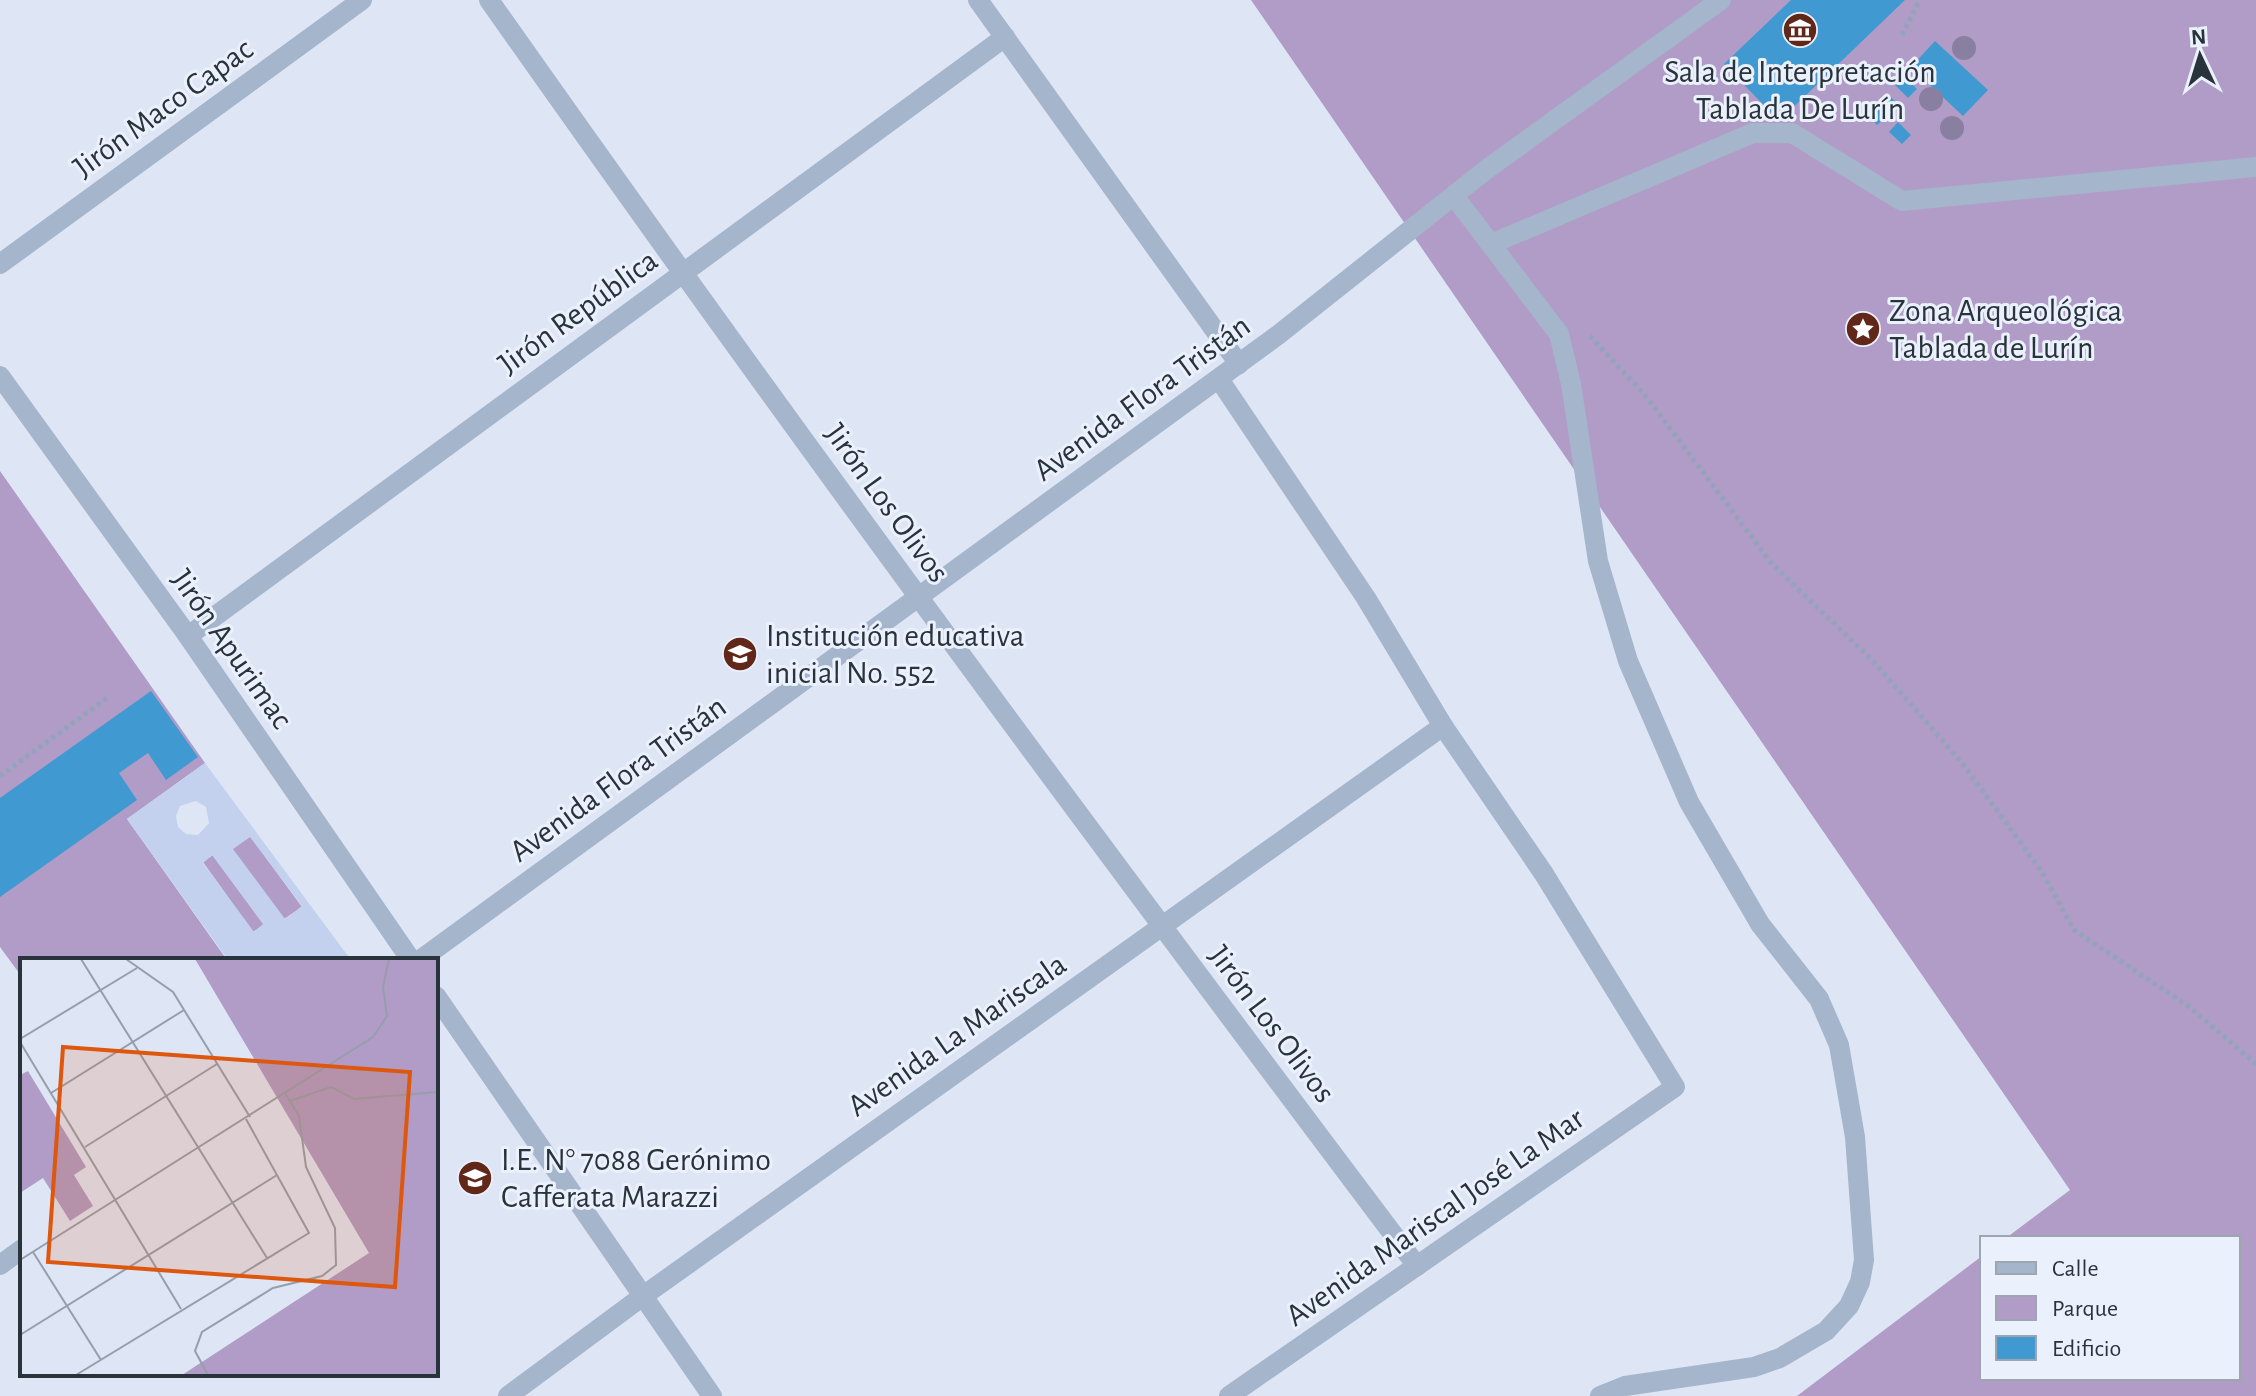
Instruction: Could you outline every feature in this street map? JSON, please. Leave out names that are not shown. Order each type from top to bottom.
[{"type":"street","name":"Jirón Maco Capac","points":[[0,264],[362,0]]},
{"type":"street","name":"Jirón Los Olivos","points":[[489,0],[682,274],[1161,926],[1417,1266]]},
{"type":"street","points":[[978,0],[1239,364]]},
{"type":"street","name":"Avenida Flora Tristán","points":[[423,958],[1219,379],[1454,196],[1721,0]]},
{"type":"street","name":"Jirón República","points":[[188,636],[1005,37]]},
{"type":"street","points":[[1491,244],[1753,133],[1792,133],[1902,201],[2256,167]]},
{"type":"street","points":[[1454,196],[1559,334],[1571,384],[1598,561],[1628,661],[1689,802],[1760,924],[1819,999],[1839,1045],[1855,1137],[1864,1260],[1860,1282],[1849,1306],[1826,1331],[1780,1358],[1754,1367],[1625,1386],[1600,1396]]},
{"type":"street","name":"Jirón Apurimac","points":[[0,376],[188,636],[410,958]]},
{"type":"street","points":[[1219,379],[1366,598],[1443,726]]},
{"type":"street","name":"Avenida La Mariscala","points":[[508,1396],[643,1296],[1443,726]]},
{"type":"street","name":"Avenida Mariscal José La Mar","points":[[1229,1396],[1675,1087],[1544,874],[1443,726]]},
{"type":"street","points":[[438,999],[712,1396]]},
{"type":"street","points":[[0,1265],[20,1250]]},
{"type":"path","points":[[1902,35],[1920,0]]},
{"type":"path","points":[[1588,333],[1644,394],[1772,564],[1872,660],[1963,764],[2042,872],[2074,930],[2188,1006],[2256,1064]]},
{"type":"path","points":[[0,776],[110,696]]},
{"type":"green space","points":[[1251,0],[2256,0],[2256,1396],[1797,1396],[1980,1258],[1980,1380],[2240,1380],[2240,1236],[2009,1236],[2070,1190]]},
{"type":"green space","points":[[0,471],[205,763],[127,819],[226,958],[20,958],[20,974],[0,947]]},
{"type":"green space","points":[[250,836],[302,907],[284,919],[232,849]]},
{"type":"green space","points":[[213,855],[264,925],[253,932],[203,862]]},
{"type":"shaded area","points":[[205,763],[348,956],[227,958],[127,819]],"holes":[[[196,801],[206,807],[209,823],[198,835],[186,834],[178,827],[176,816],[180,806]],[[250,837],[302,906],[285,919],[233,849]],[[212,855],[263,924],[254,932],[203,863]]]},
{"type":"building","points":[[1791,0],[1905,0],[1779,121],[1724,64]]},
{"type":"building","points":[[1935,41],[1988,90],[1963,116],[1911,67]]},
{"type":"building","points":[[1904,76],[1917,89],[1908,98],[1895,85]]},
{"type":"building","points":[[1889,95],[1899,106],[1877,125],[1867,114]]},
{"type":"building","points":[[1898,122],[1911,135],[1902,144],[1889,132]]},
{"type":"building","points":[[151,691],[198,757],[166,780],[148,753],[119,773],[137,800],[0,897],[0,798]]},
{"type":"place","name":"Sala de Interpretación Tablada De Lurín","points":[[1800,30]]},
{"type":"place","name":"Zona Arqueológica Tablada de Lurín","points":[[1863,329]]},
{"type":"place","name":"Institución educativa inicial No. 552","points":[[740,654]]},
{"type":"place","name":"I.E. N° 7088 Gerónimo Cafferata Marazzi","points":[[475,1178]]}]
